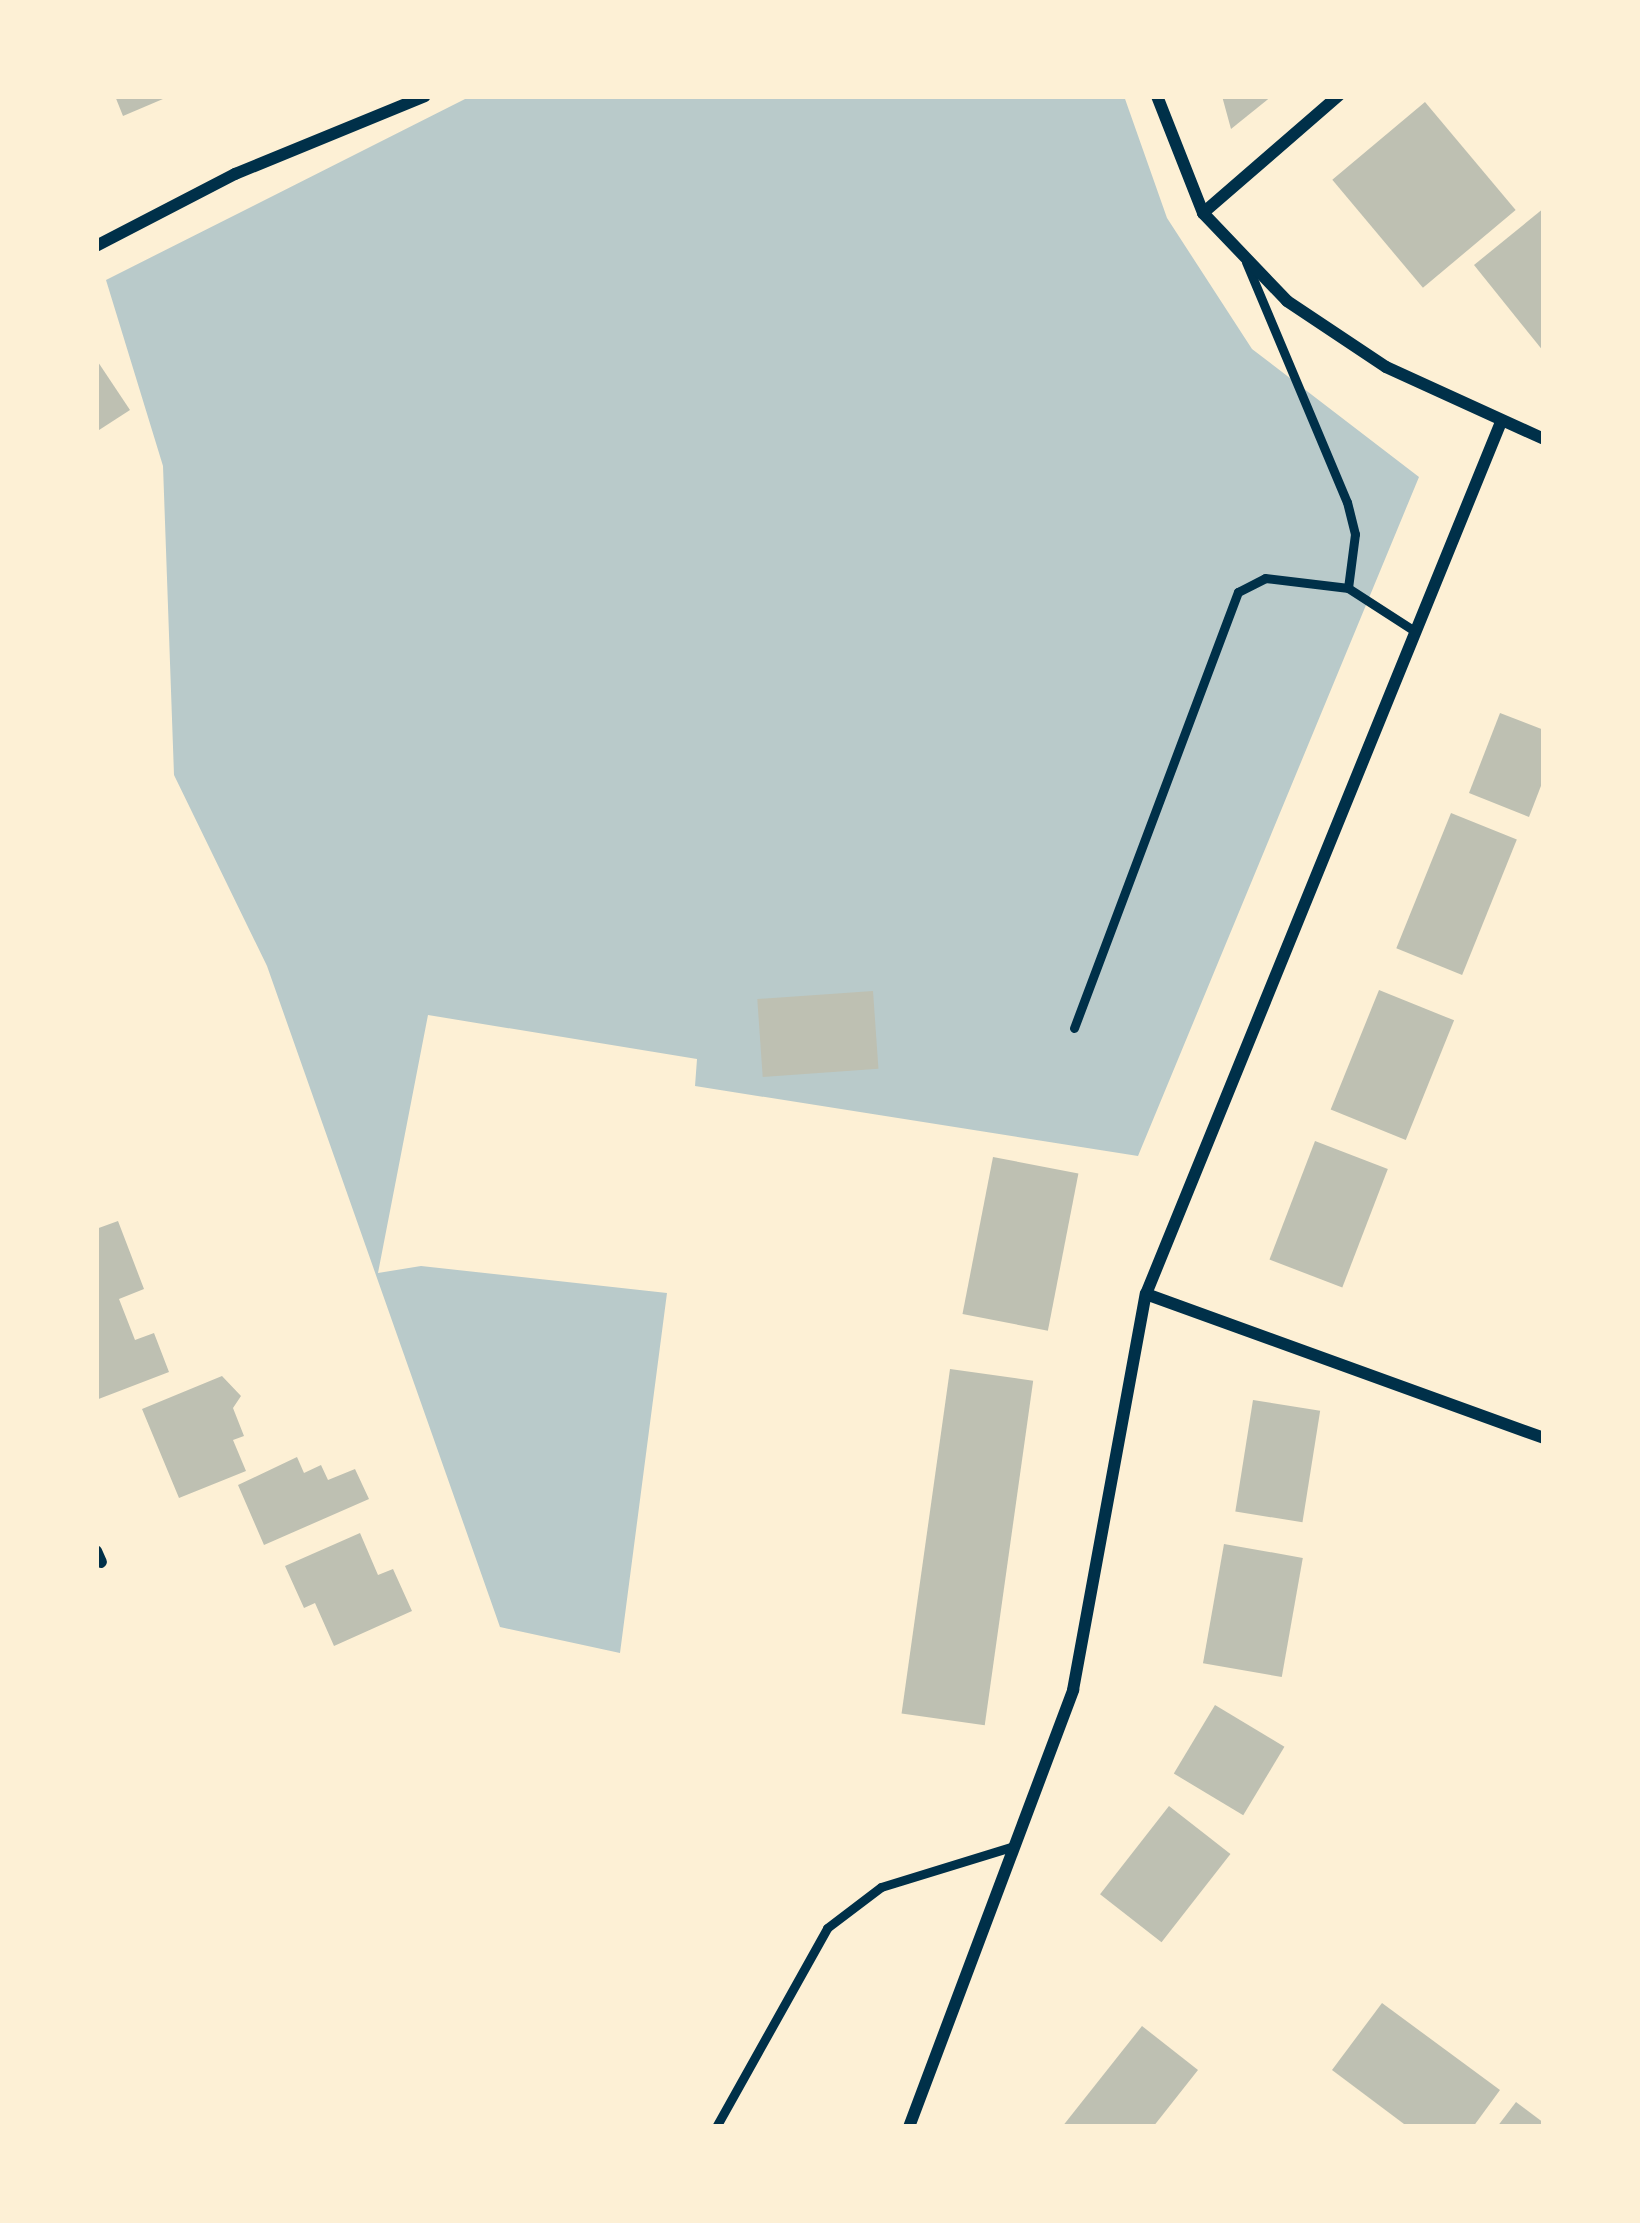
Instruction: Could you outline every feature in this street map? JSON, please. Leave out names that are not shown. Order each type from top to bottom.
[{"type":"street","points":[[96,247],[235,174],[425,96]]},
{"type":"street","points":[[1157,96],[1203,213],[1287,301],[1387,367],[1544,439]]},
{"type":"street","points":[[1203,213],[1338,96]]},
{"type":"street","points":[[909,2127],[1073,1690],[1146,1294],[1501,422]]},
{"type":"street","points":[[1146,1294],[1544,1438]]},
{"type":"lane","points":[[1243,254],[1346,502],[1355,534],[1348,588]]},
{"type":"lane","points":[[1074,1028],[1238,592],[1265,578],[1348,588],[1413,630]]},
{"type":"lane","points":[[716,2127],[827,1928],[881,1887],[1014,1846]]},
{"type":"shaded area","points":[[471,96],[1124,96],[1167,218],[1252,349],[1419,477],[1138,1156],[695,1086],[697,1059],[428,1015],[378,1273],[421,1266],[667,1293],[620,1653],[500,1627],[267,966],[174,775],[163,466],[106,280]]},
{"type":"building","points":[[115,96],[170,96],[123,116]]},
{"type":"building","points":[[1222,96],[1272,96],[1231,129]]},
{"type":"building","points":[[1425,102],[1516,210],[1423,288],[1332,180]]},
{"type":"building","points":[[1544,208],[1544,352],[1474,265]]},
{"type":"building","points":[[96,359],[130,410],[96,432]]},
{"type":"building","points":[[1500,713],[1544,730],[1544,778],[1529,817],[1469,793]]},
{"type":"building","points":[[1451,813],[1517,840],[1462,975],[1396,948]]},
{"type":"building","points":[[1379,990],[1454,1020],[1406,1140],[1331,1110]]},
{"type":"building","points":[[873,991],[878,1069],[763,1077],[757,999]]},
{"type":"building","points":[[1315,1141],[1388,1169],[1342,1288],[1269,1260]]},
{"type":"building","points":[[993,1157],[1078,1174],[1048,1331],[962,1314]]},
{"type":"building","points":[[118,1221],[144,1289],[119,1299],[135,1340],[154,1333],[169,1372],[96,1400],[96,1229]]},
{"type":"building","points":[[950,1369],[1033,1381],[985,1725],[902,1714]]},
{"type":"building","points":[[222,1376],[241,1396],[233,1408],[244,1436],[233,1440],[246,1471],[179,1498],[142,1409]]},
{"type":"building","points":[[1253,1400],[1320,1411],[1302,1522],[1235,1512]]},
{"type":"building","points":[[297,1457],[304,1473],[321,1465],[328,1480],[355,1469],[369,1499],[264,1545],[238,1485]]},
{"type":"building","points":[[360,1533],[378,1575],[393,1569],[412,1611],[334,1646],[315,1603],[304,1608],[285,1566]]},
{"type":"building","points":[[1224,1544],[1303,1558],[1282,1677],[1203,1663]]},
{"type":"building","points":[[1215,1705],[1284,1747],[1243,1815],[1174,1774]]},
{"type":"building","points":[[1169,1806],[1230,1854],[1162,1942],[1100,1894]]},
{"type":"building","points":[[1382,2003],[1500,2090],[1473,2127],[1408,2127],[1332,2070]]},
{"type":"building","points":[[1142,2026],[1198,2070],[1153,2127],[1062,2127]]},
{"type":"building","points":[[1516,2102],[1544,2123],[1544,2127],[1497,2127]]}]
